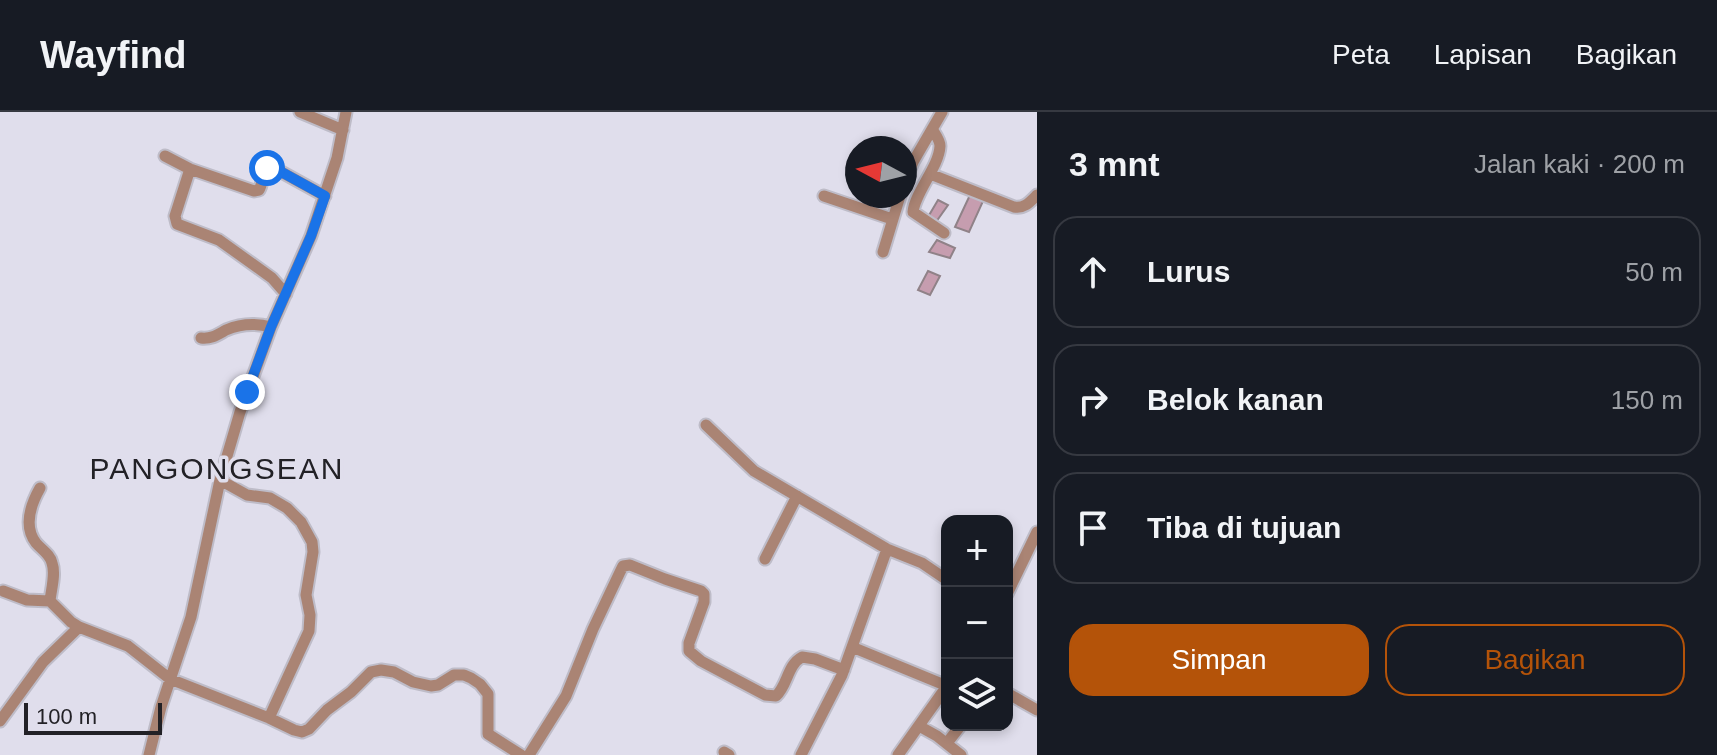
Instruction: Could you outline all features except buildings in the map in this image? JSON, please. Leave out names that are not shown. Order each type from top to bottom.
[{"type":"street","points":[[300,112],[343,130]]},
{"type":"street","points":[[149,755],[191,617],[220,480],[240,412],[271,327],[311,236],[337,158],[346,112]]},
{"type":"street","points":[[917,155],[942,112]]},
{"type":"street","points":[[932,129],[940,147],[913,212],[944,233]]},
{"type":"street","points":[[165,156],[190,169],[254,191],[259,190],[264,172],[270,167],[325,196]]},
{"type":"street","points":[[190,169],[175,216],[177,224],[219,240],[263,270],[286,294]]},
{"type":"street","points":[[930,174],[1019,208],[1037,195]]},
{"type":"street","points":[[824,196],[892,219]]},
{"type":"street","points":[[883,252],[896,208]]},
{"type":"street","points":[[201,338],[248,325],[271,327]]},
{"type":"street","points":[[706,425],[754,471],[887,549],[922,563],[941,576]]},
{"type":"street","points":[[220,480],[247,495],[270,498],[287,508],[301,522],[312,542],[306,595],[309,631],[269,718]]},
{"type":"street","points":[[40,488],[32,506],[29,528],[35,542],[52,560],[50,601]]},
{"type":"street","points":[[765,559],[797,496]]},
{"type":"street","points":[[1010,587],[1037,532]]},
{"type":"street","points":[[801,755],[844,670],[887,549]]},
{"type":"street","points":[[529,755],[566,696],[623,566],[630,565],[701,591],[704,602],[689,651],[701,661],[765,695],[776,696],[781,692],[793,663],[802,657],[844,670]]},
{"type":"street","points":[[3,591],[27,600],[50,601],[71,622],[128,646],[170,679],[302,732],[371,672],[394,672],[424,686],[438,685],[454,675],[464,675],[488,694],[488,734],[521,755]]},
{"type":"street","points":[[0,721],[43,662],[79,627]]},
{"type":"street","points":[[852,647],[941,684]]},
{"type":"street","points":[[898,755],[941,695]]},
{"type":"street","points":[[1013,696],[1037,710]]},
{"type":"street","points":[[919,726],[961,755]]},
{"type":"street","points":[[947,743],[956,731]]},
{"type":"district","name":"PANGONGSEAN","points":[[217,469]]},
{"type":"route","points":[[247,392],[325,196],[276,169],[267,168]]}]
